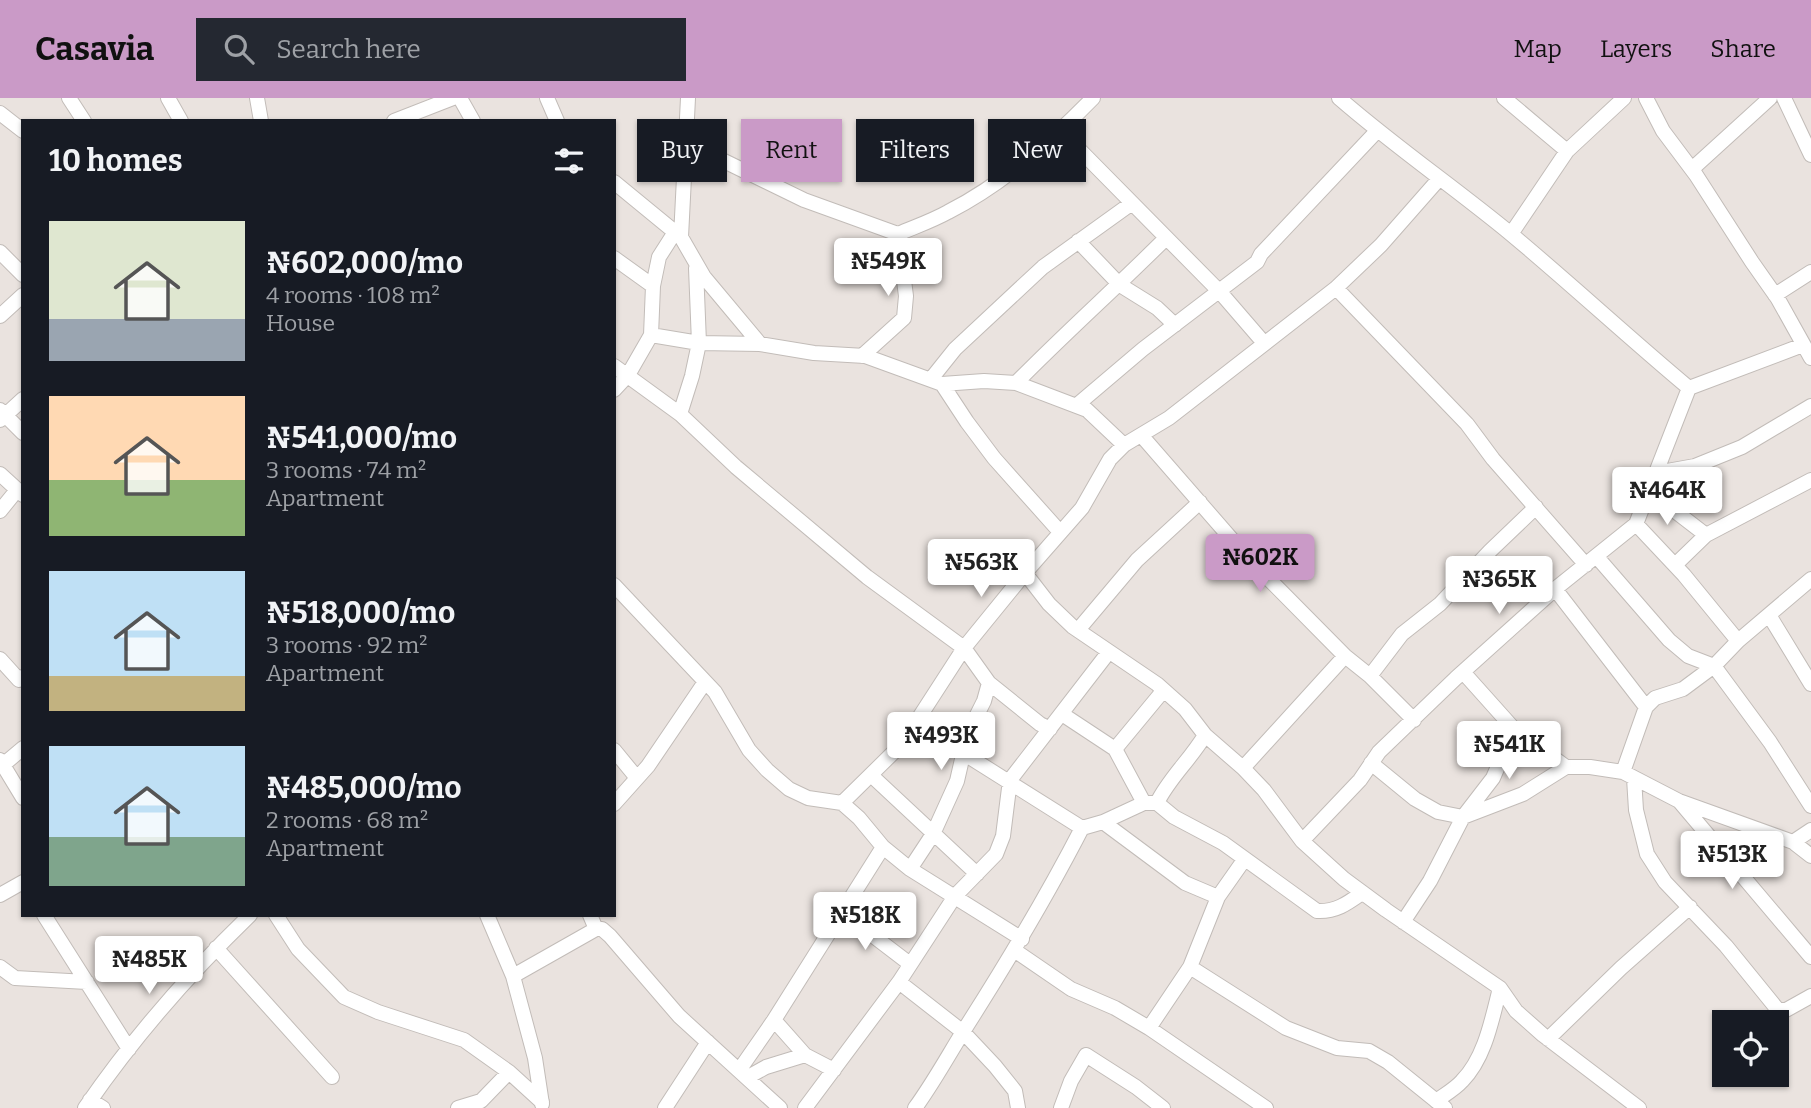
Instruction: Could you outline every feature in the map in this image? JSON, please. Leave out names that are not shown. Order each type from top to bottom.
[{"type":"street","points":[[69,98],[83,119]]},
{"type":"street","points":[[167,98],[180,119]]},
{"type":"street","points":[[257,98],[257,119]]},
{"type":"street","points":[[399,119],[453,98]]},
{"type":"street","points":[[460,98],[472,119]]},
{"type":"street","points":[[547,98],[556,119]]},
{"type":"street","points":[[687,119],[688,98]]},
{"type":"street","points":[[1073,119],[1093,98]]},
{"type":"street","points":[[1339,98],[1377,131],[1511,234],[1689,387]]},
{"type":"street","points":[[1504,98],[1567,150]]},
{"type":"street","points":[[1511,234],[1567,150],[1624,98]]},
{"type":"street","points":[[1646,98],[1663,131],[1692,169],[1775,295],[1811,358]]},
{"type":"street","points":[[1692,169],[1770,98]]},
{"type":"street","points":[[1784,98],[1811,155]]},
{"type":"street","points":[[0,113],[21,129]]},
{"type":"street","points":[[1077,405],[1143,349],[1257,262],[1377,131]]},
{"type":"street","points":[[1086,156],[1220,292],[1264,344]]},
{"type":"street","points":[[727,162],[804,200],[898,234],[948,212],[995,182]]},
{"type":"street","points":[[842,803],[902,744],[964,648],[1082,508],[1110,460],[1124,445],[1168,418],[1336,288],[1381,245],[1439,179]]},
{"type":"street","points":[[616,388],[628,375],[651,335],[653,286],[659,257],[678,234],[682,182]]},
{"type":"street","points":[[616,184],[678,234],[704,277],[760,344]]},
{"type":"street","points":[[937,381],[955,349],[978,326],[1043,267],[1132,203]]},
{"type":"street","points":[[862,356],[904,318],[906,296],[898,234]]},
{"type":"street","points":[[1016,383],[1167,238]]},
{"type":"street","points":[[1078,241],[1120,285],[1157,309],[1175,325]]},
{"type":"street","points":[[0,252],[21,273]]},
{"type":"street","points":[[616,259],[653,286]]},
{"type":"street","points":[[680,414],[699,343],[696,263]]},
{"type":"street","points":[[1775,295],[1811,272]]},
{"type":"street","points":[[1336,288],[1441,395],[1536,507],[1669,640],[1688,656],[1714,666],[1770,742],[1811,806]]},
{"type":"street","points":[[0,316],[21,297]]},
{"type":"street","points":[[1205,303],[1233,308]]},
{"type":"street","points":[[651,335],[699,343],[760,344],[814,353],[862,356],[937,381],[1016,383],[1087,410],[1124,445]]},
{"type":"street","points":[[1689,387],[1720,378],[1803,345]]},
{"type":"street","points":[[616,367],[680,414],[736,467],[867,577],[964,648],[989,683],[1050,729]]},
{"type":"street","points":[[937,381],[994,458],[1060,532]]},
{"type":"street","points":[[1302,841],[1360,780],[1378,752],[1555,589],[1636,524],[1689,387]]},
{"type":"street","points":[[21,401],[2,415],[21,431]]},
{"type":"street","points":[[1656,473],[1695,466],[1742,447],[1811,406]]},
{"type":"street","points":[[1140,435],[1248,558],[1345,656],[1370,676],[1414,720]]},
{"type":"street","points":[[0,474],[20,493],[0,511]]},
{"type":"street","points":[[1675,565],[1706,536],[1811,480]]},
{"type":"street","points":[[1649,491],[1706,536]]},
{"type":"street","points":[[1078,631],[1137,559],[1200,502]]},
{"type":"street","points":[[1370,676],[1402,634],[1440,604],[1536,507]]},
{"type":"street","points":[[1636,524],[1675,565],[1738,641]]},
{"type":"street","points":[[1025,573],[1049,604],[1078,631],[1157,684],[1185,709],[1205,735],[1264,790],[1302,841],[1363,893],[1500,988],[1516,1011],[1548,1039],[1639,1108]]},
{"type":"street","points":[[1811,579],[1738,641],[1714,666],[1683,689],[1655,698],[1646,707],[1628,775],[1647,855],[1665,882],[1726,946],[1779,1010],[1786,1010],[1811,996]]},
{"type":"street","points":[[616,587],[705,682],[729,713],[749,750],[789,789],[808,798],[842,803],[859,818],[883,847],[910,869],[955,895],[1071,989],[1115,1008],[1149,1028],[1266,1108]]},
{"type":"street","points":[[1555,589],[1646,707]]},
{"type":"street","points":[[1769,615],[1811,684]]},
{"type":"street","points":[[805,1108],[899,982],[955,895],[996,854],[1003,836],[1010,780],[1108,653]]},
{"type":"street","points":[[1243,768],[1345,656]]},
{"type":"street","points":[[0,659],[19,680],[21,678]]},
{"type":"street","points":[[1463,672],[1514,729],[1566,767]]},
{"type":"street","points":[[616,802],[676,728],[705,682]]},
{"type":"street","points":[[910,869],[933,834],[957,780],[968,733],[984,701],[989,683]]},
{"type":"street","points":[[1115,749],[1163,691]]},
{"type":"street","points":[[1062,714],[1115,749],[1150,803],[1223,843],[1317,911],[1328,912],[1341,907],[1363,893]]},
{"type":"street","points":[[918,720],[963,753],[1010,780],[1082,828]]},
{"type":"street","points":[[1403,922],[1430,881],[1463,817],[1493,778],[1514,729]]},
{"type":"street","points":[[915,1108],[943,1069],[1054,884],[1082,828],[1150,803],[1195,753],[1205,735]]},
{"type":"street","points":[[21,750],[3,769],[21,795]]},
{"type":"street","points":[[616,752],[637,778]]},
{"type":"street","points":[[1371,763],[1415,799],[1438,811],[1463,817],[1523,794],[1566,767],[1590,766],[1628,775],[1679,801],[1793,842],[1811,856]]},
{"type":"street","points":[[872,776],[977,874]]},
{"type":"street","points":[[1679,801],[1811,957]]},
{"type":"street","points":[[1103,822],[1185,883],[1218,897]]},
{"type":"street","points":[[1793,842],[1811,830]]},
{"type":"street","points":[[744,1073],[774,1020],[883,847]]},
{"type":"street","points":[[1149,1028],[1190,967],[1218,897],[1244,860]]},
{"type":"street","points":[[0,895],[21,883]]},
{"type":"street","points":[[1548,1039],[1621,968],[1690,907]]},
{"type":"street","points":[[842,912],[910,964]]},
{"type":"street","points":[[45,917],[130,1049]]},
{"type":"street","points":[[93,1105],[157,1013],[248,917]]},
{"type":"street","points":[[277,917],[298,948],[344,997],[378,1012],[464,1040],[509,1072],[543,1105]]},
{"type":"street","points":[[488,917],[513,976],[535,1058],[543,1105]]},
{"type":"street","points":[[513,976],[593,922],[610,936],[679,1016],[780,1108]]},
{"type":"street","points":[[216,948],[332,1077]]},
{"type":"street","points":[[0,967],[15,978],[87,982]]},
{"type":"street","points":[[1190,967],[1286,1028],[1337,1048],[1369,1052],[1388,1062],[1441,1105],[1473,1069],[1491,1026],[1500,988]]},
{"type":"street","points":[[899,982],[963,1032],[1015,1091],[1018,1108]]},
{"type":"street","points":[[774,1020],[804,1055],[834,1070]]},
{"type":"street","points":[[665,1108],[708,1042]]},
{"type":"street","points":[[744,1073],[804,1055]]},
{"type":"street","points":[[1061,1108],[1071,1081],[1087,1055],[1164,1108]]},
{"type":"street","points":[[458,1108],[481,1101],[509,1072]]}]
